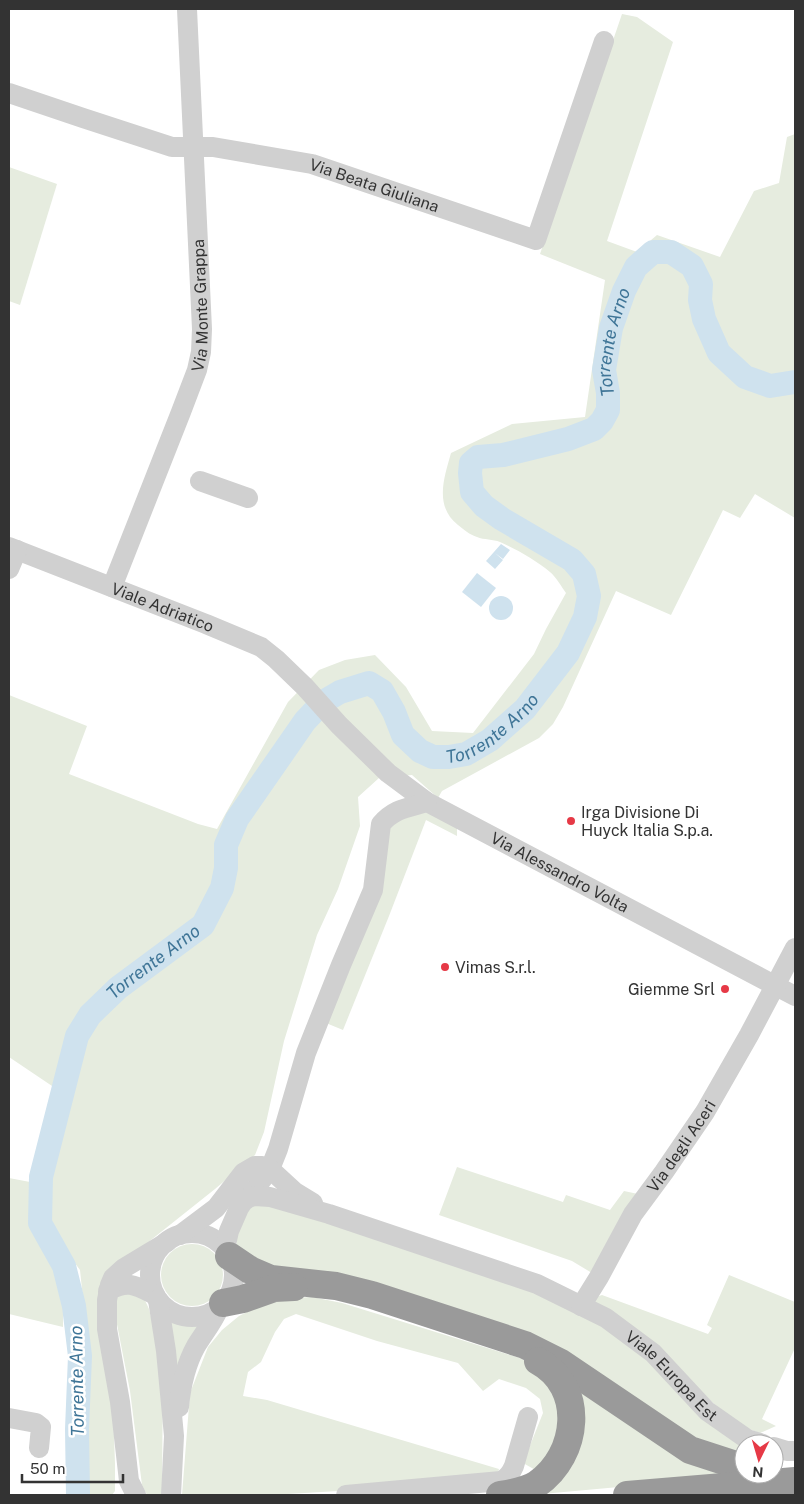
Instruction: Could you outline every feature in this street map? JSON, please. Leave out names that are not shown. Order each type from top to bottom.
[{"type":"highway","points":[[227,1252],[250,1270],[271,1278],[336,1286],[372,1295],[525,1345],[561,1363],[690,1450],[734,1464]]},
{"type":"highway","points":[[221,1306],[274,1288],[297,1287],[371,1304],[522,1353],[549,1367],[563,1385],[571,1406],[572,1428],[566,1450],[553,1470],[536,1485],[515,1493],[500,1495]]},
{"type":"highway","points":[[627,1495],[795,1481]]},
{"type":"street","name":"Via Monte Grappa","points":[[112,587],[181,412],[202,352],[187,9]]},
{"type":"street","name":"Via Beata Giuliana","points":[[9,93],[172,147],[213,147],[312,164],[536,240],[604,42]]},
{"type":"street","points":[[200,481],[248,498]]},
{"type":"street","name":"Viale Adriatico","points":[[13,548],[243,639],[261,648],[276,659],[305,687],[339,725]]},
{"type":"street","points":[[9,569],[13,548]]},
{"type":"street","name":"Via Alessandro Volta","points":[[339,725],[388,773],[427,802],[795,996]]},
{"type":"street","points":[[227,1252],[229,1231],[239,1208],[270,1169],[280,1142],[306,1053],[373,890],[381,824],[397,810],[427,802]]},
{"type":"street","name":"Via degli Aceri","points":[[581,1306],[633,1214],[705,1112],[795,948]]},
{"type":"street","points":[[174,1436],[166,1351],[157,1298],[151,1284],[150,1272],[153,1260],[159,1250],[221,1203],[237,1180],[249,1168],[254,1166],[270,1169],[299,1195],[329,1214]]},
{"type":"street","points":[[248,1198],[270,1196],[329,1214]]},
{"type":"street","name":"Viale Europa Est","points":[[329,1214],[537,1284],[606,1318],[653,1353],[707,1411],[739,1434]]},
{"type":"street","points":[[130,1490],[120,1402],[107,1329],[108,1291],[113,1278],[124,1268],[174,1238],[192,1234],[205,1236],[216,1241],[227,1252],[233,1265],[234,1275],[231,1290],[195,1347],[182,1383],[174,1436],[172,1495]]},
{"type":"street","points":[[108,1291],[117,1286],[131,1284],[157,1298],[168,1310],[180,1316],[194,1317],[207,1315],[221,1306]]},
{"type":"street","points":[[346,1495],[506,1479],[511,1474],[514,1466],[528,1417]]},
{"type":"street","points":[[9,1418],[36,1423],[42,1427],[39,1448]]},
{"type":"shaded area","points":[[622,14],[637,17],[673,42],[607,241],[637,252],[657,235],[720,257],[754,191],[779,183],[787,137],[795,134],[795,518],[755,494],[740,518],[723,510],[671,615],[616,591],[563,707],[553,724],[539,738],[442,791],[438,798],[412,775],[379,778],[358,797],[360,826],[338,889],[317,935],[284,1041],[264,1132],[255,1155],[107,1275],[97,1302],[102,1349],[113,1407],[115,1491],[112,1495],[88,1495],[85,1318],[80,1270],[55,1236],[50,1213],[50,1171],[86,1036],[73,1032],[58,1090],[9,1057],[9,695],[87,726],[69,774],[198,824],[217,829],[288,702],[319,670],[345,660],[375,655],[406,687],[432,731],[473,733],[534,654],[566,593],[552,574],[532,559],[500,542],[474,536],[458,525],[446,509],[443,500],[446,472],[451,453],[512,424],[585,417],[605,280],[540,254]]},
{"type":"shaded area","points":[[9,167],[57,184],[20,305],[9,301]]},
{"type":"shaded area","points":[[416,812],[430,813],[457,828],[457,836],[426,820],[343,1030],[326,1023],[390,824]]},
{"type":"shaded area","points":[[457,1167],[563,1202],[566,1195],[610,1210],[624,1191],[638,1194],[592,1273],[572,1261],[439,1215]]},
{"type":"shaded area","points":[[9,1178],[30,1182],[32,1229],[59,1270],[63,1292],[63,1327],[9,1314]]},
{"type":"shaded area","points":[[270,1204],[548,1297],[591,1318],[646,1354],[734,1435],[734,1454],[709,1448],[603,1383],[265,1270],[237,1247],[235,1232],[252,1205]]},
{"type":"shaded area","points":[[186,1244],[198,1244],[214,1253],[221,1263],[223,1275],[221,1287],[214,1297],[198,1306],[186,1306],[175,1301],[166,1292],[161,1281],[161,1269],[166,1258],[175,1249]]},
{"type":"shaded area","points":[[729,1275],[795,1302],[795,1348],[762,1419],[776,1426],[760,1433],[738,1423],[720,1410],[676,1368],[595,1302],[596,1297],[602,1295],[708,1334],[712,1328],[707,1325]]},
{"type":"shaded area","points":[[122,1292],[142,1294],[149,1309],[163,1365],[162,1495],[147,1495],[142,1485],[130,1391],[114,1309],[116,1299]]},
{"type":"shaded area","points":[[312,1297],[342,1303],[520,1358],[542,1370],[558,1387],[565,1426],[539,1472],[523,1463],[543,1413],[540,1399],[526,1388],[499,1379],[483,1391],[458,1363],[377,1341],[296,1314],[284,1319],[275,1332],[261,1362],[248,1372],[243,1396],[267,1400],[499,1469],[497,1475],[355,1490],[271,1495],[182,1495],[190,1393],[208,1347],[222,1330],[239,1316],[261,1305],[290,1298]]},
{"type":"shaded area","points":[[170,1320],[188,1325],[207,1325],[177,1373]]},
{"type":"shaded area","points":[[571,1378],[734,1473],[734,1477],[542,1494]]},
{"type":"water","points":[[501,544],[510,550],[503,559],[495,553],[503,560],[495,569],[486,561]]},
{"type":"water","points":[[477,573],[496,588],[481,607],[462,592]]},
{"type":"water","points":[[496,596],[506,596],[513,603],[513,613],[506,620],[496,620],[489,613],[489,603]]},
{"type":"waterway","name":"Torrente Arno","points":[[78,1495],[77,1429],[80,1356],[74,1306],[64,1266],[40,1223],[41,1177],[77,1036],[90,1015],[118,988],[203,925],[222,888],[226,868],[226,845],[237,819],[305,721],[323,702],[340,692],[369,683],[382,691],[394,712],[403,735],[420,751],[433,757],[466,754],[490,740],[525,709],[568,653],[585,617],[589,596],[584,574],[572,560],[502,519],[484,506],[472,492],[471,463],[478,457],[503,455],[568,439],[594,429],[602,421],[608,410],[608,393],[604,370],[611,328],[624,291],[636,267],[653,252],[671,252],[692,266],[701,284],[700,300],[704,319],[719,353],[745,377],[770,386],[795,382]]},
{"type":"place","name":"Irga Divisione Di Huyck Italia S.p.a.","points":[[571,821]]},
{"type":"place","name":"Vimas S.r.l.","points":[[445,967]]},
{"type":"place","name":"Giemme Srl","points":[[725,989]]}]
